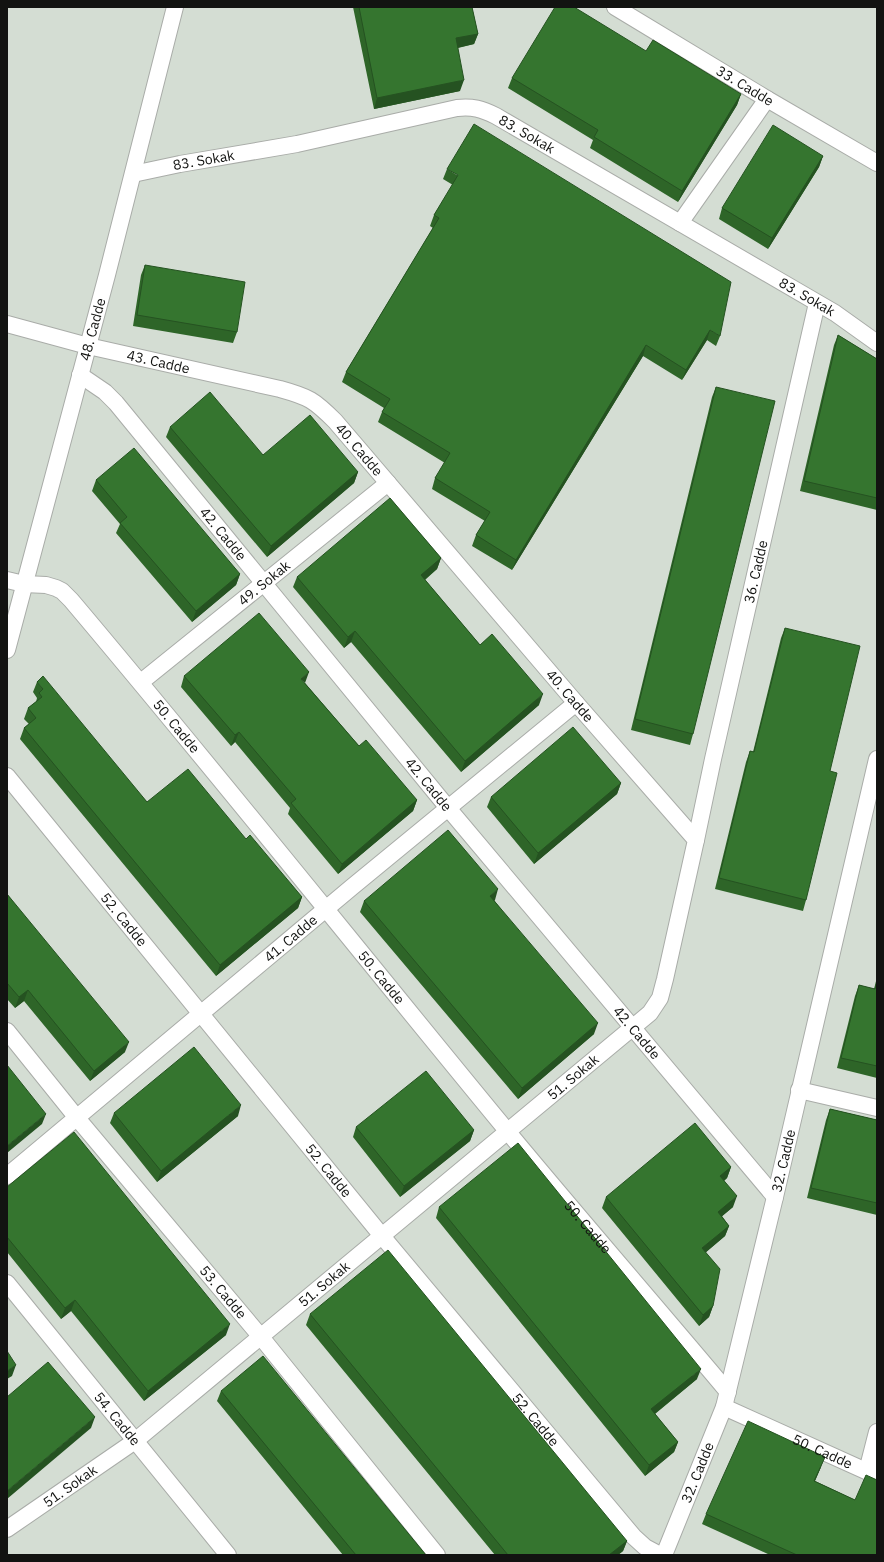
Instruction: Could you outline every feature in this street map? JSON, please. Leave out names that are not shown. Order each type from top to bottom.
[{"type":"street","name":"48. Cadde","points":[[7,650],[133,174],[175,7]]},
{"type":"street","name":"33. Cadde","points":[[615,7],[767,99],[877,163]]},
{"type":"street","points":[[680,223],[767,99]]},
{"type":"street","name":"83. Sokak","points":[[133,174],[180,164],[297,144],[457,108],[474,107],[496,116],[817,303],[877,343]]},
{"type":"street","name":"36. Cadde","points":[[696,840],[712,759],[817,303]]},
{"type":"street","name":"43. Cadde","points":[[7,324],[88,346],[280,389],[309,398]]},
{"type":"street","name":"42. Cadde","points":[[80,375],[105,392],[116,403],[448,808],[775,1197]]},
{"type":"street","name":"40. Cadde","points":[[309,398],[335,421],[576,703],[696,840]]},
{"type":"street","name":"49. Sokak","points":[[141,682],[388,483]]},
{"type":"street","name":"50. Cadde","points":[[7,580],[24,584],[46,585],[62,591],[141,682],[726,1400],[872,1474]]},
{"type":"street","name":"41. Cadde","points":[[7,1176],[326,908],[576,703]]},
{"type":"street","name":"32. Cadde","points":[[664,1555],[726,1400],[877,762]]},
{"type":"street","name":"52. Cadde","points":[[7,776],[382,1236],[634,1537],[645,1547],[660,1555]]},
{"type":"street","points":[[632,1028],[650,1013],[660,998],[696,840]]},
{"type":"street","name":"51. Sokak","points":[[7,1529],[135,1441],[632,1028]]},
{"type":"street","name":"53. Cadde","points":[[7,1032],[77,1118],[261,1336],[438,1555]]},
{"type":"street","points":[[799,1090],[877,1108]]},
{"type":"street","name":"54. Cadde","points":[[7,1283],[228,1555]]},
{"type":"street","points":[[872,1474],[877,1432]]},
{"type":"shaded area","points":[[7,7],[877,7],[877,1555],[7,1555]]},
{"type":"building","points":[[359,7],[472,7],[478,34],[456,38],[464,80],[377,98]]},
{"type":"building","points":[[555,7],[574,7],[646,51],[653,40],[741,94],[682,191],[594,137],[598,130],[512,78]]},
{"type":"building","points":[[474,124],[731,282],[720,336],[710,330],[686,370],[646,345],[516,560],[476,535],[490,512],[435,478],[450,453],[382,412],[390,399],[346,372],[439,218],[434,215],[458,175],[447,169]]},
{"type":"building","points":[[773,125],[823,156],[772,238],[722,208]]},
{"type":"building","points":[[145,265],[245,282],[237,332],[137,315]]},
{"type":"building","points":[[838,335],[877,359],[877,498],[804,481]]},
{"type":"building","points":[[716,387],[775,401],[693,734],[635,719]]},
{"type":"building","points":[[210,392],[263,455],[310,415],[358,472],[271,546],[170,427]]},
{"type":"building","points":[[134,448],[240,574],[196,611],[120,523],[127,517],[96,480]]},
{"type":"building","points":[[390,498],[441,558],[421,575],[480,645],[492,634],[543,694],[465,761],[355,631],[348,637],[297,577]]},
{"type":"building","points":[[259,613],[309,672],[301,679],[359,746],[366,740],[417,800],[342,864],[291,803],[296,799],[239,732],[235,735],[184,676]]},
{"type":"building","points":[[785,628],[860,646],[830,771],[837,773],[806,900],[719,878],[750,751],[754,752]]},
{"type":"building","points":[[43,676],[147,802],[188,769],[246,839],[250,835],[302,897],[220,965],[24,728],[36,718],[28,708],[42,697],[39,693],[43,689],[37,682]]},
{"type":"building","points":[[573,727],[621,783],[538,853],[491,797]]},
{"type":"building","points":[[448,830],[498,889],[490,896],[598,1023],[522,1088],[364,901]]},
{"type":"building","points":[[7,894],[129,1042],[94,1071],[28,990],[19,997],[7,983]]},
{"type":"building","points":[[877,982],[877,1066],[841,1058],[859,985],[875,989]]},
{"type":"building","points":[[194,1047],[241,1105],[161,1171],[114,1113]]},
{"type":"building","points":[[7,1065],[46,1114],[7,1146]]},
{"type":"building","points":[[426,1071],[474,1130],[404,1186],[356,1127]]},
{"type":"building","points":[[830,1109],[877,1120],[877,1203],[811,1188]]},
{"type":"building","points":[[695,1123],[731,1167],[720,1176],[737,1196],[718,1212],[729,1226],[702,1248],[720,1269],[713,1306],[703,1315],[606,1197]]},
{"type":"building","points":[[74,1132],[230,1324],[148,1391],[75,1300],[65,1308],[7,1237],[7,1187]]},
{"type":"building","points":[[518,1143],[701,1369],[651,1409],[678,1442],[649,1465],[439,1207]]},
{"type":"building","points":[[388,1250],[627,1541],[609,1555],[508,1555],[310,1314]]},
{"type":"building","points":[[7,1351],[16,1365],[7,1371]]},
{"type":"building","points":[[263,1356],[426,1555],[356,1555],[221,1391]]},
{"type":"building","points":[[48,1362],[95,1417],[7,1491],[7,1397]]},
{"type":"building","points":[[748,1421],[825,1457],[814,1481],[855,1500],[866,1475],[877,1480],[877,1555],[797,1555],[706,1514]]}]
